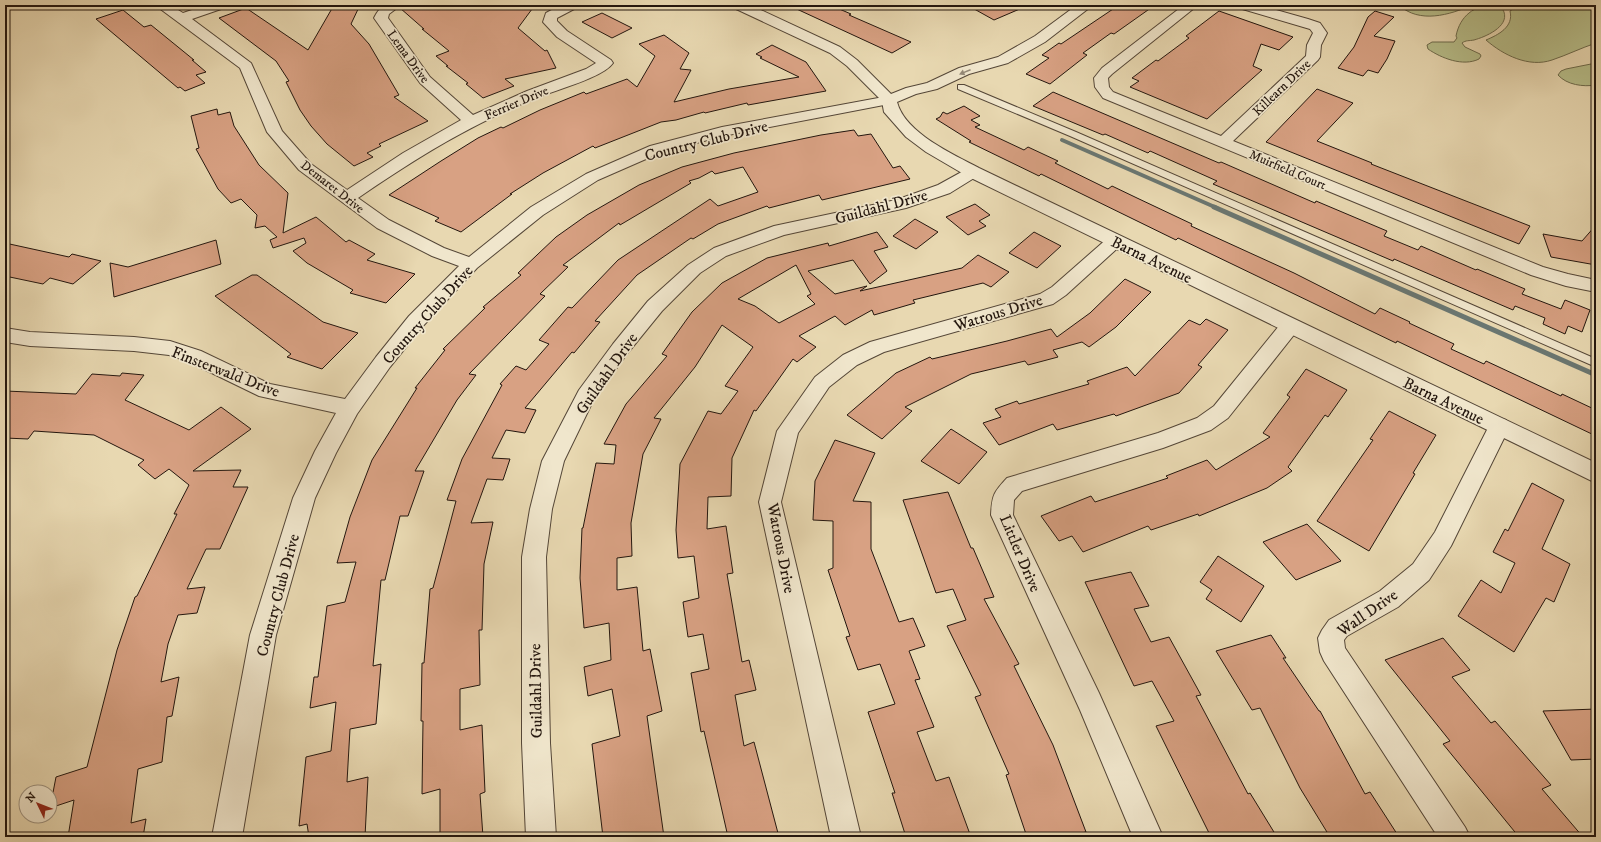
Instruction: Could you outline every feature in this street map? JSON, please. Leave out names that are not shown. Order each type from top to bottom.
[{"type":"street","name":"Demaret Drive","points":[[161,5],[182,18],[246,66],[275,132],[305,167],[383,224],[438,252],[471,264]]},
{"type":"street","points":[[182,18],[219,5]]},
{"type":"street","name":"Lema Drive","points":[[395,5],[389,8],[383,14],[382,18],[425,80],[471,121]]},
{"type":"street","name":"Ferrier Drive","points":[[346,198],[409,156],[471,121],[532,94],[591,72],[606,63],[562,34],[550,22],[551,16],[571,5]]},
{"type":"street","name":"Barna Avenue","points":[[739,5],[834,50],[852,63],[889,100],[892,112],[912,134],[932,149],[972,172],[1596,474]]},
{"type":"street","name":"Country Club Drive","points":[[227,837],[263,635],[304,498],[326,451],[350,408],[383,362],[416,321],[471,264],[537,212],[567,192],[592,177],[656,149],[722,132],[889,100],[921,100],[936,97],[972,84],[995,68],[1003,60],[1040,39],[1086,5]]},
{"type":"street","name":"Muirfield Court","points":[[1192,5],[1107,71],[1101,78],[1102,86],[1108,95],[1536,271],[1566,280],[1596,286]]},
{"type":"street","name":"Killearn Drive","points":[[1223,142],[1313,57],[1314,45],[1320,33],[1315,26],[1244,5]]},
{"type":"street","name":"Country Club Drive","points":[[889,100],[911,91],[932,86],[989,63],[1003,60]]},
{"type":"street","name":"Guildahl Drive","points":[[541,837],[536,743],[534,557],[541,509],[553,461],[586,395],[620,349],[655,306],[694,269],[720,252],[780,230],[900,204],[944,189],[972,172]]},
{"type":"street","name":"Watrous Drive","points":[[846,837],[770,502],[788,431],[822,382],[850,360],[877,347],[1046,300],[1059,292],[1115,241]]},
{"type":"street","name":"Littler Drive","points":[[1148,837],[1090,702],[1002,515],[1003,497],[1015,484],[1163,440],[1204,424],[1221,412],[1290,326]]},
{"type":"street","name":"Finsterwald Drive","points":[[5,335],[30,339],[134,344],[170,348],[194,356],[266,391],[350,408]]},
{"type":"street","name":"Wall Drive","points":[[1455,837],[1333,652],[1331,638],[1338,628],[1389,599],[1421,572],[1443,539],[1499,426]]},
{"type":"lane","points":[[961,87],[1073,134],[1596,363]]},
{"type":"green space","points":[[1399,5],[1472,5],[1454,12],[1435,16],[1425,16],[1407,11]]},
{"type":"green space","points":[[1494,5],[1500,7],[1504,12],[1505,17],[1500,27],[1490,34],[1462,43],[1465,47],[1480,54],[1481,56],[1479,59],[1459,62],[1446,58],[1428,49],[1427,45],[1432,42],[1454,42],[1457,38],[1456,36],[1461,23],[1469,13],[1480,7]]},
{"type":"green space","points":[[1519,5],[1596,5],[1596,43],[1558,58],[1543,62],[1525,61],[1508,55],[1500,51],[1486,40],[1504,30],[1510,22],[1510,11]]},
{"type":"green space","points":[[1596,63],[1596,85],[1586,86],[1571,83],[1558,75],[1561,71],[1566,69]]},
{"type":"building","points":[[334,5],[360,5],[351,24],[369,44],[399,95],[394,97],[428,121],[379,144],[381,146],[367,153],[373,157],[354,166],[327,144],[311,126],[300,110],[286,82],[289,81],[276,61],[219,18],[246,8],[308,50]]},
{"type":"building","points":[[402,5],[535,5],[518,28],[545,51],[547,50],[556,68],[505,79],[514,86],[483,98],[436,56],[449,51],[422,29],[424,29],[400,8]]},
{"type":"building","points":[[788,5],[830,5],[851,14],[849,15],[911,42],[892,53]]},
{"type":"building","points":[[967,5],[1029,5],[994,20]]},
{"type":"building","points":[[1119,5],[1155,5],[1114,34],[1111,33],[1083,53],[1087,55],[1050,84],[1026,74],[1049,58],[1042,55]]},
{"type":"building","points":[[123,10],[144,27],[151,25],[194,60],[192,60],[206,72],[196,75],[205,83],[185,91],[180,87],[178,88],[96,19]]},
{"type":"building","points":[[1219,11],[1293,37],[1279,50],[1261,44],[1253,66],[1262,70],[1207,119],[1130,87],[1139,81],[1132,78],[1189,38],[1186,36]]},
{"type":"building","points":[[1375,11],[1394,17],[1374,36],[1395,41],[1387,59],[1378,73],[1368,70],[1363,76],[1338,68],[1354,47],[1368,17]]},
{"type":"building","points":[[602,13],[632,28],[612,38],[582,22]]},
{"type":"building","points":[[664,35],[689,53],[680,69],[691,70],[674,102],[729,89],[799,77],[760,58],[762,57],[756,54],[772,45],[806,62],[826,91],[748,105],[747,103],[704,112],[676,120],[661,122],[595,148],[593,146],[543,173],[510,194],[512,194],[461,232],[435,221],[439,218],[389,195],[478,138],[540,110],[584,92],[586,94],[627,79],[637,87],[655,56],[639,44]]},
{"type":"building","points":[[1317,89],[1353,103],[1317,141],[1372,163],[1371,164],[1530,226],[1519,244],[1266,142]]},
{"type":"building","points":[[1053,92],[1315,203],[1316,201],[1387,231],[1384,236],[1418,250],[1421,246],[1525,289],[1522,294],[1561,309],[1565,300],[1590,310],[1582,332],[1568,326],[1565,334],[1543,324],[1545,318],[1515,306],[1513,310],[1394,259],[1393,261],[1213,184],[1217,181],[1150,151],[1148,153],[1105,134],[1103,135],[1033,106]]},
{"type":"building","points":[[964,106],[980,116],[971,120],[980,125],[975,127],[1024,150],[1028,147],[1058,161],[1055,163],[1108,189],[1112,186],[1192,224],[1191,226],[1294,273],[1375,314],[1380,308],[1454,344],[1451,349],[1484,364],[1486,361],[1561,396],[1562,394],[1596,410],[1596,436],[1397,341],[1396,343],[1178,238],[1176,240],[1041,174],[1039,176],[969,142],[971,141],[936,119],[940,117],[943,112],[947,114]]},
{"type":"building","points":[[217,109],[218,115],[230,112],[234,126],[259,165],[288,193],[283,233],[316,217],[346,242],[349,240],[375,254],[367,260],[415,274],[386,303],[350,293],[353,290],[307,263],[293,251],[306,243],[304,238],[273,248],[270,240],[277,237],[265,226],[255,228],[257,215],[241,199],[231,203],[218,189],[196,149],[199,148],[191,116]]},
{"type":"building","points":[[854,130],[858,136],[871,134],[893,168],[900,166],[910,179],[822,200],[819,195],[769,208],[767,206],[718,224],[693,239],[691,238],[637,275],[595,321],[600,322],[574,353],[572,352],[525,408],[536,410],[525,433],[506,430],[492,458],[510,459],[503,480],[487,479],[471,523],[493,522],[484,564],[482,630],[479,630],[480,685],[460,689],[460,730],[482,725],[485,792],[480,794],[483,837],[440,837],[440,789],[422,794],[422,663],[424,663],[430,589],[433,588],[456,501],[447,500],[462,459],[502,385],[500,384],[516,366],[526,370],[549,344],[539,340],[568,307],[572,308],[618,260],[710,199],[718,206],[758,192],[743,167],[715,174],[712,171],[699,178],[689,181],[691,183],[620,225],[619,223],[563,265],[568,267],[540,294],[545,296],[469,374],[476,375],[457,400],[415,471],[424,471],[408,516],[400,516],[385,580],[381,580],[373,666],[381,664],[376,724],[350,729],[347,782],[368,777],[365,837],[309,837],[307,824],[299,826],[306,757],[331,751],[336,702],[310,708],[314,677],[318,677],[327,606],[345,602],[356,562],[337,563],[350,517],[372,460],[417,388],[415,388],[445,350],[443,349],[485,308],[483,307],[521,275],[518,273],[556,237],[587,215],[639,185],[682,167],[734,153],[821,135]]},
{"type":"building","points":[[975,204],[990,215],[979,221],[986,226],[968,235],[946,217]]},
{"type":"building","points":[[915,219],[938,232],[916,249],[893,236]]},
{"type":"building","points":[[1596,225],[1596,265],[1551,257],[1543,234],[1582,241]]},
{"type":"building","points":[[877,232],[888,247],[874,251],[887,271],[870,284],[853,260],[808,271],[835,294],[867,286],[860,291],[962,268],[978,255],[1009,272],[991,287],[983,283],[913,300],[915,303],[874,315],[872,310],[845,325],[835,316],[799,336],[816,347],[797,362],[793,359],[756,411],[754,410],[732,458],[731,496],[708,497],[707,529],[726,526],[733,573],[727,574],[742,662],[749,660],[756,690],[735,695],[744,746],[754,742],[779,837],[728,837],[704,731],[701,732],[691,673],[709,669],[703,634],[688,637],[683,602],[699,598],[694,556],[678,558],[676,530],[680,464],[708,411],[721,414],[738,391],[725,386],[753,347],[722,325],[695,367],[654,418],[661,419],[643,454],[631,523],[632,556],[617,558],[617,590],[637,587],[643,651],[650,649],[662,711],[647,716],[664,837],[603,837],[592,744],[620,736],[612,689],[588,696],[584,667],[611,660],[609,623],[584,628],[580,578],[582,528],[596,463],[614,464],[616,445],[604,444],[626,404],[667,356],[662,354],[692,312],[722,283],[767,258],[828,243],[829,246]],"holes":[[[796,265],[811,294],[807,296],[815,304],[779,323],[755,306],[738,299]]]},
{"type":"building","points":[[1034,232],[1061,246],[1037,268],[1009,253]]},
{"type":"building","points":[[216,240],[221,264],[114,297],[110,263],[128,267]]},
{"type":"building","points":[[5,243],[69,257],[72,254],[101,261],[73,284],[50,278],[43,284],[5,276]]},
{"type":"building","points":[[252,275],[257,275],[323,322],[358,333],[322,369],[287,357],[291,354],[215,296]]},
{"type":"building","points":[[1125,279],[1151,292],[1116,327],[1089,347],[1082,342],[1053,350],[1058,357],[1028,365],[1025,361],[971,374],[905,407],[912,411],[882,439],[847,415],[896,373],[930,357],[932,359],[1051,329],[1057,337],[1090,313]]},
{"type":"building","points":[[1206,319],[1228,330],[1198,365],[1202,367],[1179,393],[1116,416],[1114,414],[1057,430],[1053,424],[999,445],[983,423],[1001,417],[995,409],[1017,401],[1019,404],[1089,384],[1087,381],[1127,367],[1135,376],[1189,320],[1200,325]]},
{"type":"building","points":[[1306,369],[1347,390],[1328,417],[1325,415],[1288,467],[1292,471],[1267,488],[1199,516],[1198,514],[1151,530],[1148,526],[1083,552],[1072,536],[1059,541],[1041,516],[1091,496],[1095,502],[1168,478],[1166,476],[1207,460],[1216,470],[1270,437],[1263,433],[1290,397],[1287,395]]},
{"type":"building","points":[[122,373],[144,375],[125,400],[189,430],[221,407],[251,429],[193,471],[241,470],[233,487],[248,487],[220,549],[206,549],[187,589],[205,587],[197,613],[178,615],[168,644],[161,682],[179,677],[172,716],[167,717],[162,762],[138,769],[131,823],[146,819],[143,837],[68,837],[74,800],[58,805],[58,784],[55,784],[56,777],[87,767],[117,650],[135,597],[137,596],[177,514],[174,514],[189,485],[169,469],[155,479],[138,465],[144,460],[94,435],[34,431],[28,439],[5,438],[5,391],[76,394],[92,374],[120,376]]},
{"type":"building","points":[[1389,411],[1436,435],[1413,473],[1415,474],[1369,551],[1317,521],[1373,440],[1370,439]]},
{"type":"building","points":[[951,429],[987,452],[959,484],[921,461]]},
{"type":"building","points":[[835,440],[875,453],[853,501],[871,502],[871,549],[899,622],[913,618],[925,646],[909,651],[920,679],[915,680],[934,727],[917,732],[936,781],[949,777],[971,837],[906,837],[892,793],[895,793],[868,712],[895,704],[880,664],[858,670],[846,637],[850,636],[828,570],[833,568],[833,521],[813,520],[815,481]]},
{"type":"building","points":[[1532,483],[1564,500],[1542,549],[1570,564],[1554,602],[1546,598],[1514,652],[1458,616],[1481,580],[1501,593],[1515,563],[1493,552],[1505,529],[1508,531]]},
{"type":"building","points":[[948,492],[971,548],[973,548],[994,597],[984,599],[1019,664],[1014,666],[1053,745],[1086,832],[1062,837],[1027,837],[1006,775],[1009,774],[975,697],[981,695],[947,626],[966,620],[953,589],[936,593],[903,500]]},
{"type":"building","points":[[1307,524],[1341,561],[1296,580],[1263,542]]},
{"type":"building","points":[[1218,556],[1264,586],[1241,622],[1206,599],[1212,590],[1200,582]]},
{"type":"building","points":[[1131,572],[1149,606],[1134,609],[1151,642],[1169,637],[1201,695],[1196,696],[1248,794],[1250,793],[1277,837],[1211,837],[1156,726],[1174,721],[1152,681],[1134,686],[1085,582]]},
{"type":"building","points":[[1271,635],[1286,658],[1283,658],[1320,711],[1365,794],[1370,792],[1399,837],[1330,837],[1300,788],[1260,708],[1252,710],[1216,651]]},
{"type":"building","points":[[1443,638],[1470,670],[1452,677],[1491,723],[1495,721],[1551,785],[1542,789],[1583,837],[1519,837],[1443,744],[1450,741],[1385,660]]},
{"type":"building","points":[[1596,709],[1596,759],[1571,760],[1543,711]]},
{"type":"waterway","points":[[1062,140],[1217,208]]},
{"type":"waterway","points":[[1214,207],[1596,375]]}]
